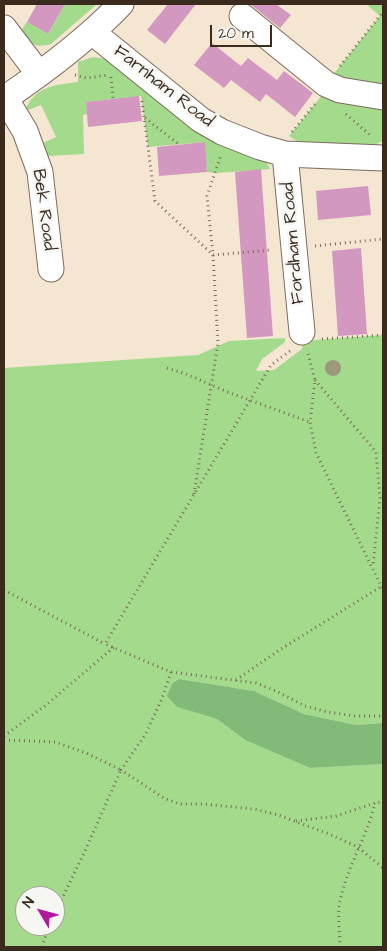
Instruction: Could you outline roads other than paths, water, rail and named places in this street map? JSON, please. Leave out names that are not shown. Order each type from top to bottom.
[{"type":"street","name":"Bek Road","points":[[51,269],[40,172],[26,131],[4,99],[92,32],[121,4]]},
{"type":"street","points":[[242,16],[326,84],[340,90],[383,97]]},
{"type":"street","points":[[4,28],[43,70]]},
{"type":"street","name":"Farnham Road","points":[[92,32],[200,120],[222,132],[260,147],[286,154],[382,158]]},
{"type":"street","name":"Fordham Road","points":[[286,154],[306,342]]}]
